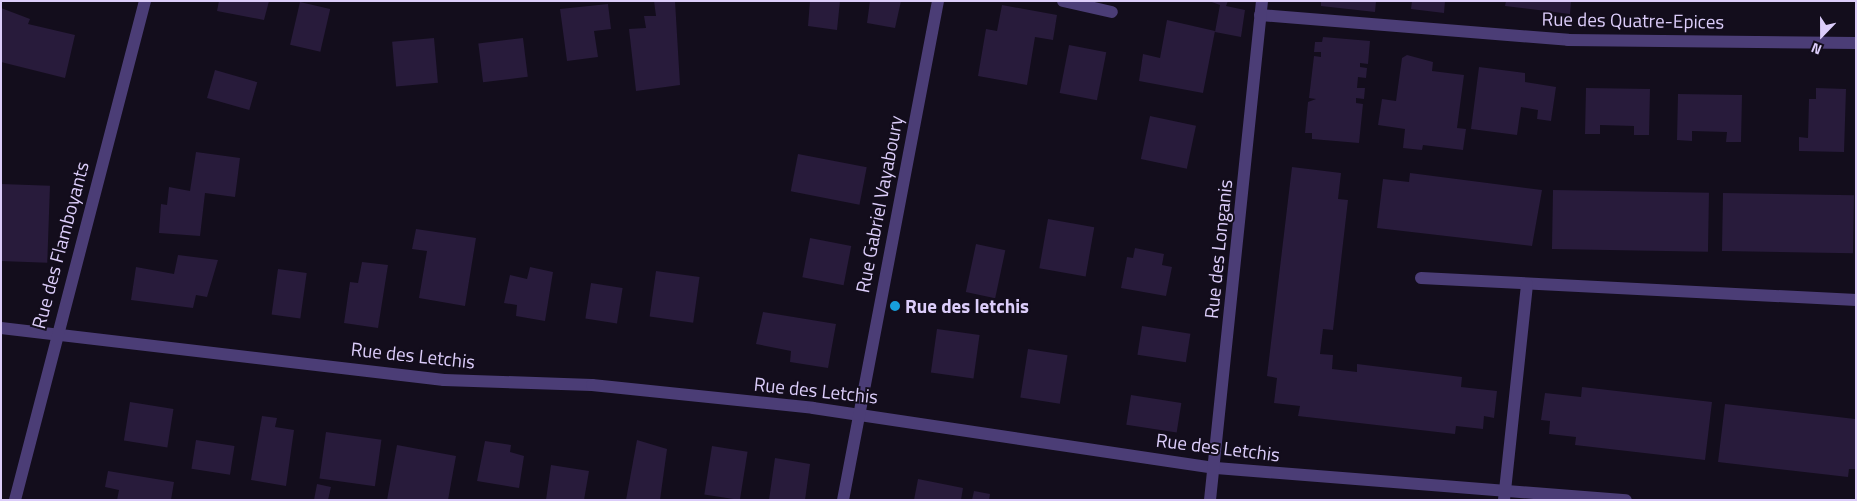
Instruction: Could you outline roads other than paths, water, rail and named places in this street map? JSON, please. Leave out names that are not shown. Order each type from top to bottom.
[{"type":"street","name":"Rue des Flamboyants","points":[[16,500],[56,332],[145,1]]},
{"type":"street","name":"Rue Gabriel Vayaboury","points":[[843,500],[858,413],[938,1]]},
{"type":"street","points":[[1063,1],[1112,12]]},
{"type":"street","name":"Rue des Longanis","points":[[1210,500],[1216,468],[1262,1]]},
{"type":"street","name":"Rue des Quatre-Epices","points":[[1260,15],[1568,40],[1856,43]]},
{"type":"street","points":[[1421,278],[1856,300]]},
{"type":"street","points":[[1504,495],[1527,284]]},
{"type":"street","name":"Rue des Letchis","points":[[1,328],[56,332],[444,380],[592,385],[858,413],[1216,468],[1504,495],[1626,500]]},
{"type":"place","name":"Rue des letchis","points":[[895,306]]}]
